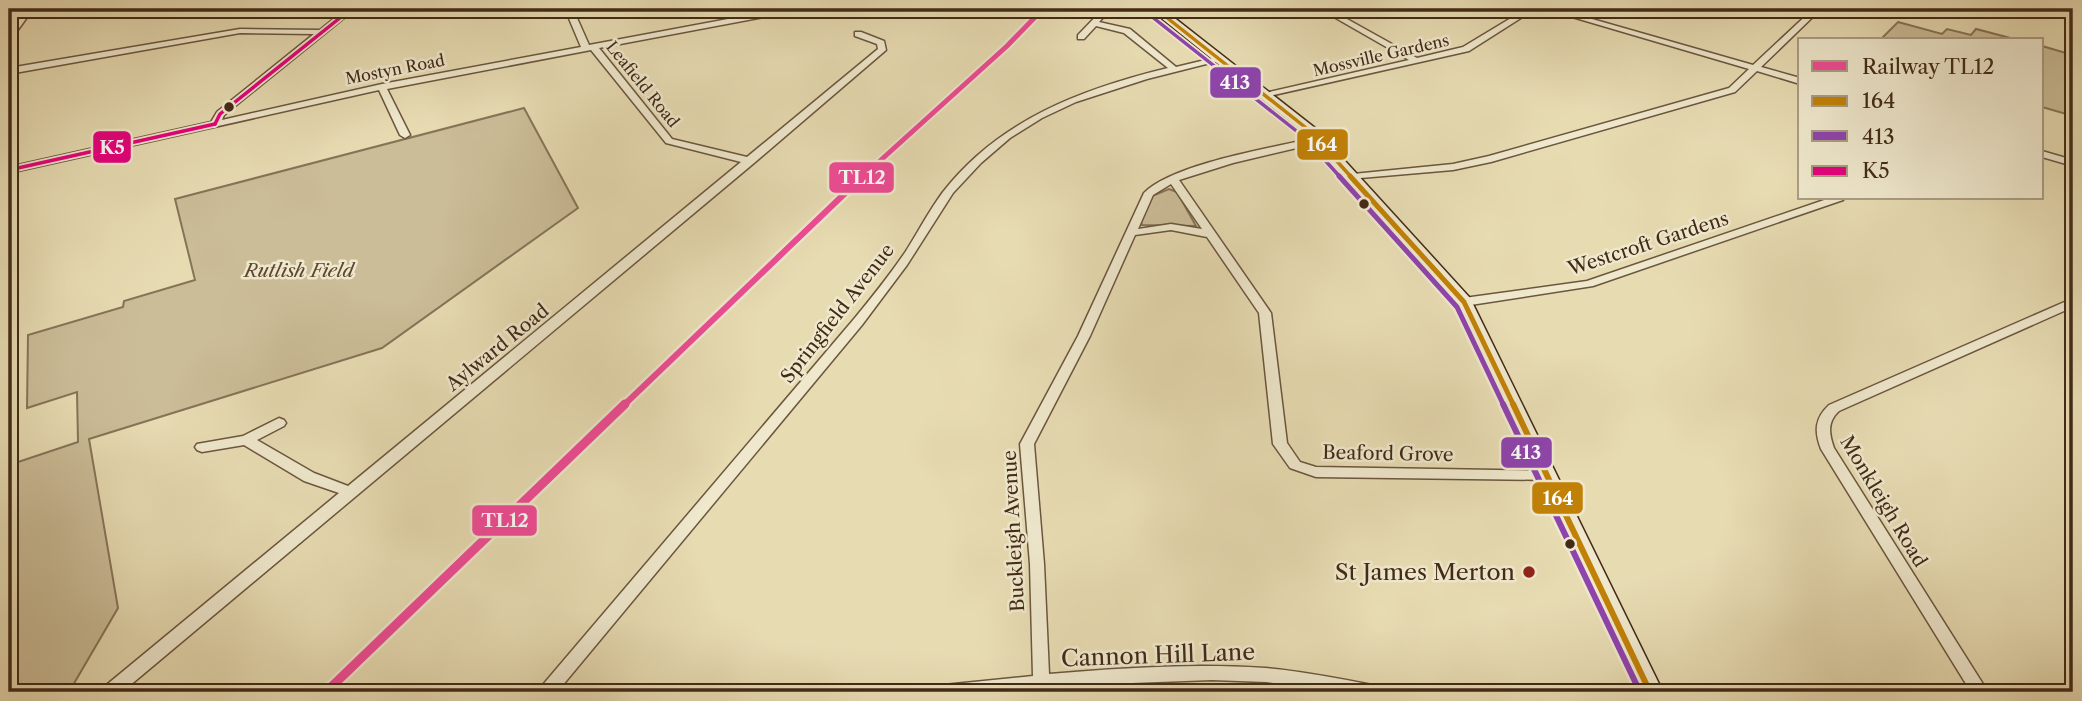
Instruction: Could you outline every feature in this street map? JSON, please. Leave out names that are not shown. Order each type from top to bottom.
[{"type":"main road","points":[[1156,9],[1268,94],[1319,140],[1464,302],[1549,475],[1650,692]]},
{"type":"street","points":[[9,36],[29,9]]},
{"type":"street","points":[[215,124],[220,114],[351,9]]},
{"type":"street","name":"Leafield Road","points":[[569,9],[589,47],[668,141],[751,161]]},
{"type":"street","name":"Mostyn Road","points":[[9,170],[383,87],[775,10],[792,9],[805,15],[842,9]]},
{"type":"street","points":[[1082,37],[1107,9]]},
{"type":"street","points":[[1324,9],[1418,61]]},
{"type":"street","name":"Mossville Gardens","points":[[1268,94],[1472,47],[1531,9]]},
{"type":"street","points":[[1549,9],[1798,80]]},
{"type":"street","points":[[1353,177],[1453,167],[1503,156],[1724,93],[1757,68],[1817,9]]},
{"type":"street","points":[[1094,23],[1127,31],[1174,69]]},
{"type":"street","points":[[9,71],[240,31],[321,32]]},
{"type":"street","name":"Aylward Road","points":[[110,692],[882,50],[881,43],[858,34]]},
{"type":"street","name":"Springfield Avenue","points":[[547,692],[866,312],[891,281],[942,201],[966,173],[1003,139],[1053,107],[1106,86],[1222,59]]},
{"type":"street","points":[[383,87],[405,135]]},
{"type":"street","name":"Buckleigh Avenue","points":[[1041,683],[1037,564],[1027,444],[1029,435],[1084,336],[1149,193],[1173,179],[1319,140]]},
{"type":"street","points":[[2044,155],[2073,163]]},
{"type":"street","name":"Beaford Grove","points":[[1173,179],[1265,313],[1280,444],[1295,465],[1316,472],[1549,475]]},
{"type":"street","name":"Westcroft Gardens","points":[[1464,302],[1589,284],[1833,200]]},
{"type":"street","points":[[1130,233],[1171,227],[1210,234]]},
{"type":"street","name":"Monkleigh Road","points":[[1980,692],[1828,449],[1822,436],[1822,422],[1834,408],[2073,303]]},
{"type":"street","points":[[202,447],[246,440],[279,423]]},
{"type":"street","points":[[246,440],[309,477],[350,492]]},
{"type":"street","name":"Cannon Hill Lane","points":[[944,692],[1230,671],[1313,679],[1372,692]]},
{"type":"green space","points":[[1898,22],[1942,34],[1947,29],[1971,35],[1976,29],[2010,38],[1882,38]]},
{"type":"green space","points":[[2044,47],[2073,55],[2073,116],[2044,108]]},
{"type":"green space","name":"Rutlish Field","points":[[524,108],[578,208],[382,348],[89,439],[118,608],[69,692],[9,692],[9,465],[78,442],[77,392],[27,408],[28,335],[123,307],[124,301],[195,280],[175,199]]},
{"type":"green space","points":[[1169,189],[1177,192],[1196,226],[1142,225],[1152,196]]},
{"type":"rail line","name":"TL12","points":[[326,692],[913,128],[1007,46],[1043,9]]},
{"type":"transit line","name":"K5","points":[[215,124],[220,114],[351,9]]},
{"type":"transit line","name":"164","points":[[1156,9],[1310,131],[1464,302],[1650,692]]},
{"type":"transit line","name":"413","points":[[1151,16],[1304,137],[1457,307],[1640,692]]},
{"type":"transit line","name":"K5","points":[[9,170],[215,124]]},
{"type":"place","name":"St James Merton","points":[[1529,572]]}]
